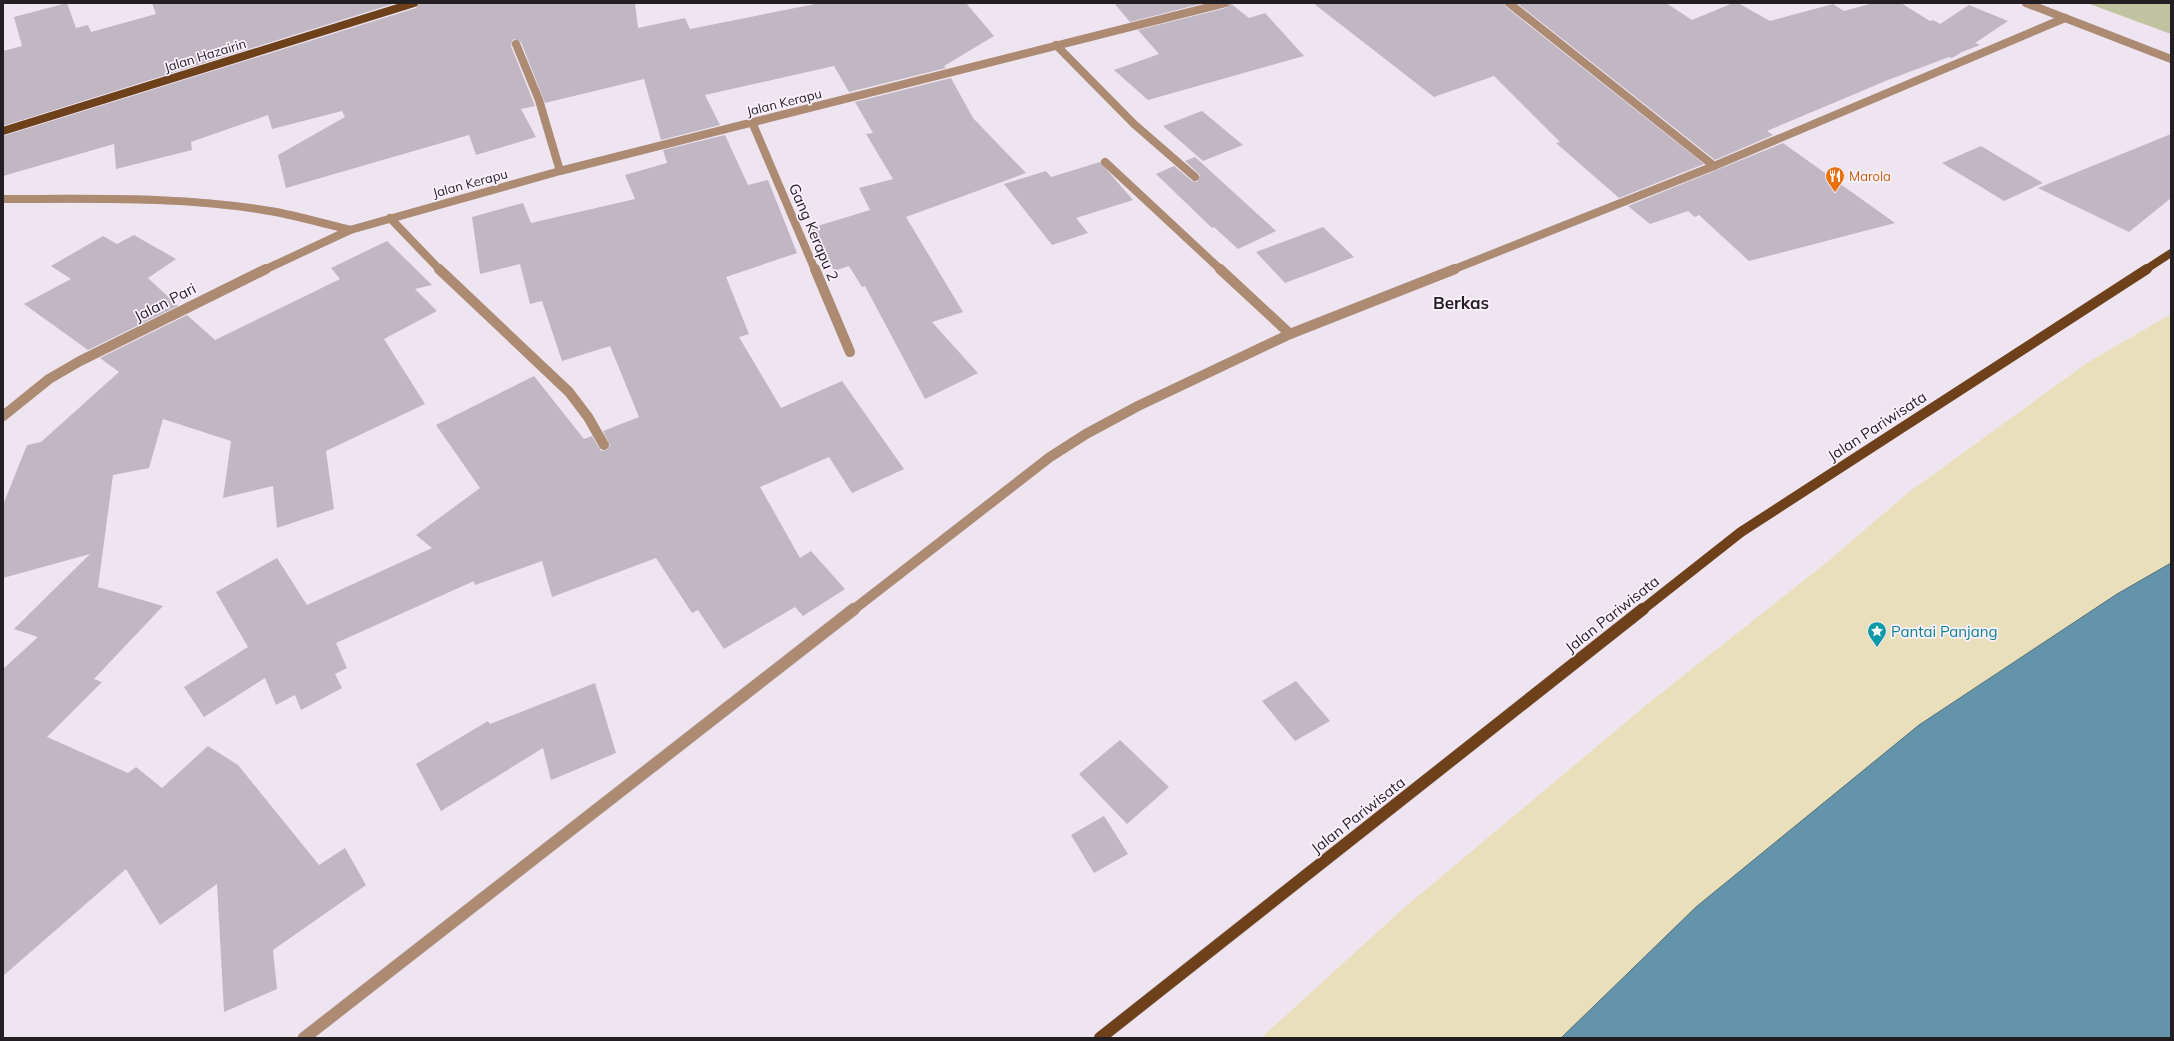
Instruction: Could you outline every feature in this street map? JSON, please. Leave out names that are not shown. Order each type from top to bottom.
[{"type":"main road","name":"Jalan Hazairin","points":[[3,131],[414,3]]},
{"type":"main road","name":"Jalan Pariwisata","points":[[1100,1038],[1741,532],[2171,253]]},
{"type":"street","name":"Jalan Kerapu","points":[[350,230],[560,171],[1225,3]]},
{"type":"street","points":[[1509,3],[1714,166]]},
{"type":"street","points":[[2026,3],[2171,59]]},
{"type":"street","points":[[304,1038],[1050,457],[1086,434],[1138,406],[1290,334],[1714,166],[2064,18]]},
{"type":"street","points":[[516,44],[539,100],[560,171]]},
{"type":"street","points":[[1056,45],[1134,124],[1195,177]]},
{"type":"street","name":"Gang Kerapu 2","points":[[752,122],[850,352]]},
{"type":"street","points":[[1105,162],[1290,334]]},
{"type":"street","points":[[3,199],[95,198],[202,203],[276,212],[350,230]]},
{"type":"street","points":[[390,218],[433,263],[569,392],[588,417],[604,445]]},
{"type":"street","name":"Jalan Pari","points":[[3,416],[49,379],[80,361],[218,291],[350,230]]},
{"type":"green space","points":[[2087,3],[2171,3],[2171,34]]},
{"type":"sand","name":"Pantai Panjang","points":[[2171,314],[2171,563],[2117,594],[1696,907],[1561,1038],[1261,1038],[1405,907],[1650,702],[1827,562],[1909,492],[2087,363]]},
{"type":"water","points":[[2171,563],[2171,1038],[1561,1038],[1696,907],[1919,725],[2117,594]]},
{"type":"building","points":[[67,3],[76,28],[88,25],[91,32],[156,14],[152,3],[396,3],[3,126],[3,51],[22,46],[14,17]]},
{"type":"building","points":[[419,3],[635,3],[638,28],[685,18],[690,29],[820,3],[966,3],[994,36],[944,66],[946,68],[849,92],[834,66],[705,95],[720,125],[661,140],[644,79],[545,103],[521,42],[514,39],[511,46],[535,106],[521,109],[536,137],[476,155],[469,135],[286,188],[278,155],[345,117],[342,111],[272,129],[268,115],[191,142],[192,150],[116,169],[114,144],[3,176],[3,136],[416,8]]},
{"type":"building","points":[[1114,3],[1204,3],[1130,22]]},
{"type":"building","points":[[1230,3],[1249,18],[1265,13],[1304,56],[1148,100],[1114,70],[1159,54],[1138,30],[1226,8]]},
{"type":"building","points":[[1313,3],[1504,3],[1506,7],[1704,164],[1619,198],[1556,143],[1560,142],[1494,76],[1434,97]]},
{"type":"building","points":[[1517,3],[1666,3],[1692,20],[1733,3],[1738,3],[1770,21],[1833,4],[1844,11],[1873,3],[1901,3],[1930,21],[1933,20],[1940,24],[1969,5],[2008,21],[1975,43],[1980,45],[1962,52],[1952,58],[1949,57],[1888,80],[1767,131],[1773,135],[1715,160]]},
{"type":"building","points":[[951,78],[973,118],[1026,173],[906,217],[963,312],[932,322],[978,373],[925,399],[865,286],[862,287],[849,266],[834,271],[811,228],[870,210],[859,188],[893,179],[866,134],[873,133],[855,102]]},
{"type":"building","points":[[1202,111],[1243,145],[1203,161],[1163,126]]},
{"type":"building","points":[[2171,134],[2171,198],[2129,232],[2038,188]]},
{"type":"building","points":[[725,135],[748,185],[768,180],[797,253],[726,277],[749,334],[739,337],[781,408],[842,381],[904,469],[852,493],[829,457],[760,487],[800,558],[811,551],[845,589],[803,616],[795,607],[724,649],[698,610],[692,613],[656,558],[552,597],[542,561],[475,585],[474,581],[336,643],[347,668],[335,674],[342,688],[301,710],[295,695],[276,705],[265,678],[204,717],[184,687],[248,647],[216,592],[277,558],[307,605],[432,548],[416,535],[480,488],[436,425],[534,376],[584,439],[592,436],[601,451],[607,450],[610,445],[603,431],[639,417],[610,346],[562,361],[542,301],[530,304],[520,264],[480,274],[472,217],[523,203],[531,223],[635,199],[625,175],[667,163],[663,150]]},
{"type":"building","points":[[1783,143],[1895,223],[1749,261],[1699,215],[1695,217],[1688,211],[1650,224],[1628,206]]},
{"type":"building","points":[[1981,146],[2043,183],[2004,201],[1942,163]]},
{"type":"building","points":[[1195,157],[1276,231],[1238,249],[1214,227],[1212,228],[1156,174],[1174,166],[1192,181],[1197,182],[1200,175],[1185,161]]},
{"type":"building","points":[[1100,162],[1133,200],[1076,218],[1088,233],[1052,245],[1004,184],[1046,171],[1051,177]]},
{"type":"building","points":[[1323,227],[1354,257],[1285,283],[1256,252]]},
{"type":"building","points":[[134,235],[176,259],[148,278],[178,306],[88,350],[24,304],[71,279],[51,266],[103,236],[117,244]]},
{"type":"building","points":[[387,241],[432,285],[415,289],[437,311],[384,339],[425,404],[326,451],[334,509],[277,528],[273,486],[223,498],[231,441],[163,419],[149,468],[113,475],[98,587],[163,606],[94,679],[102,682],[47,737],[128,773],[136,767],[162,788],[208,746],[238,765],[319,865],[345,848],[366,885],[273,950],[277,989],[224,1012],[217,884],[160,925],[126,869],[3,976],[3,669],[38,637],[14,629],[90,554],[3,578],[3,505],[27,445],[41,442],[119,372],[100,358],[187,315],[215,340],[340,279],[331,268]]},
{"type":"building","points":[[1296,681],[1330,721],[1295,741],[1262,701]]},
{"type":"building","points":[[595,683],[616,753],[551,780],[543,748],[441,811],[416,764],[488,721],[490,724]]},
{"type":"building","points":[[1120,740],[1169,787],[1127,824],[1079,774]]},
{"type":"building","points":[[1104,816],[1128,854],[1094,873],[1071,835]]},
{"type":"place","name":"Marola","points":[[1835,193]]},
{"type":"place","name":"Pantai Panjang","points":[[1877,648]]},
{"type":"district","name":"Berkas","points":[[1461,302]]}]
